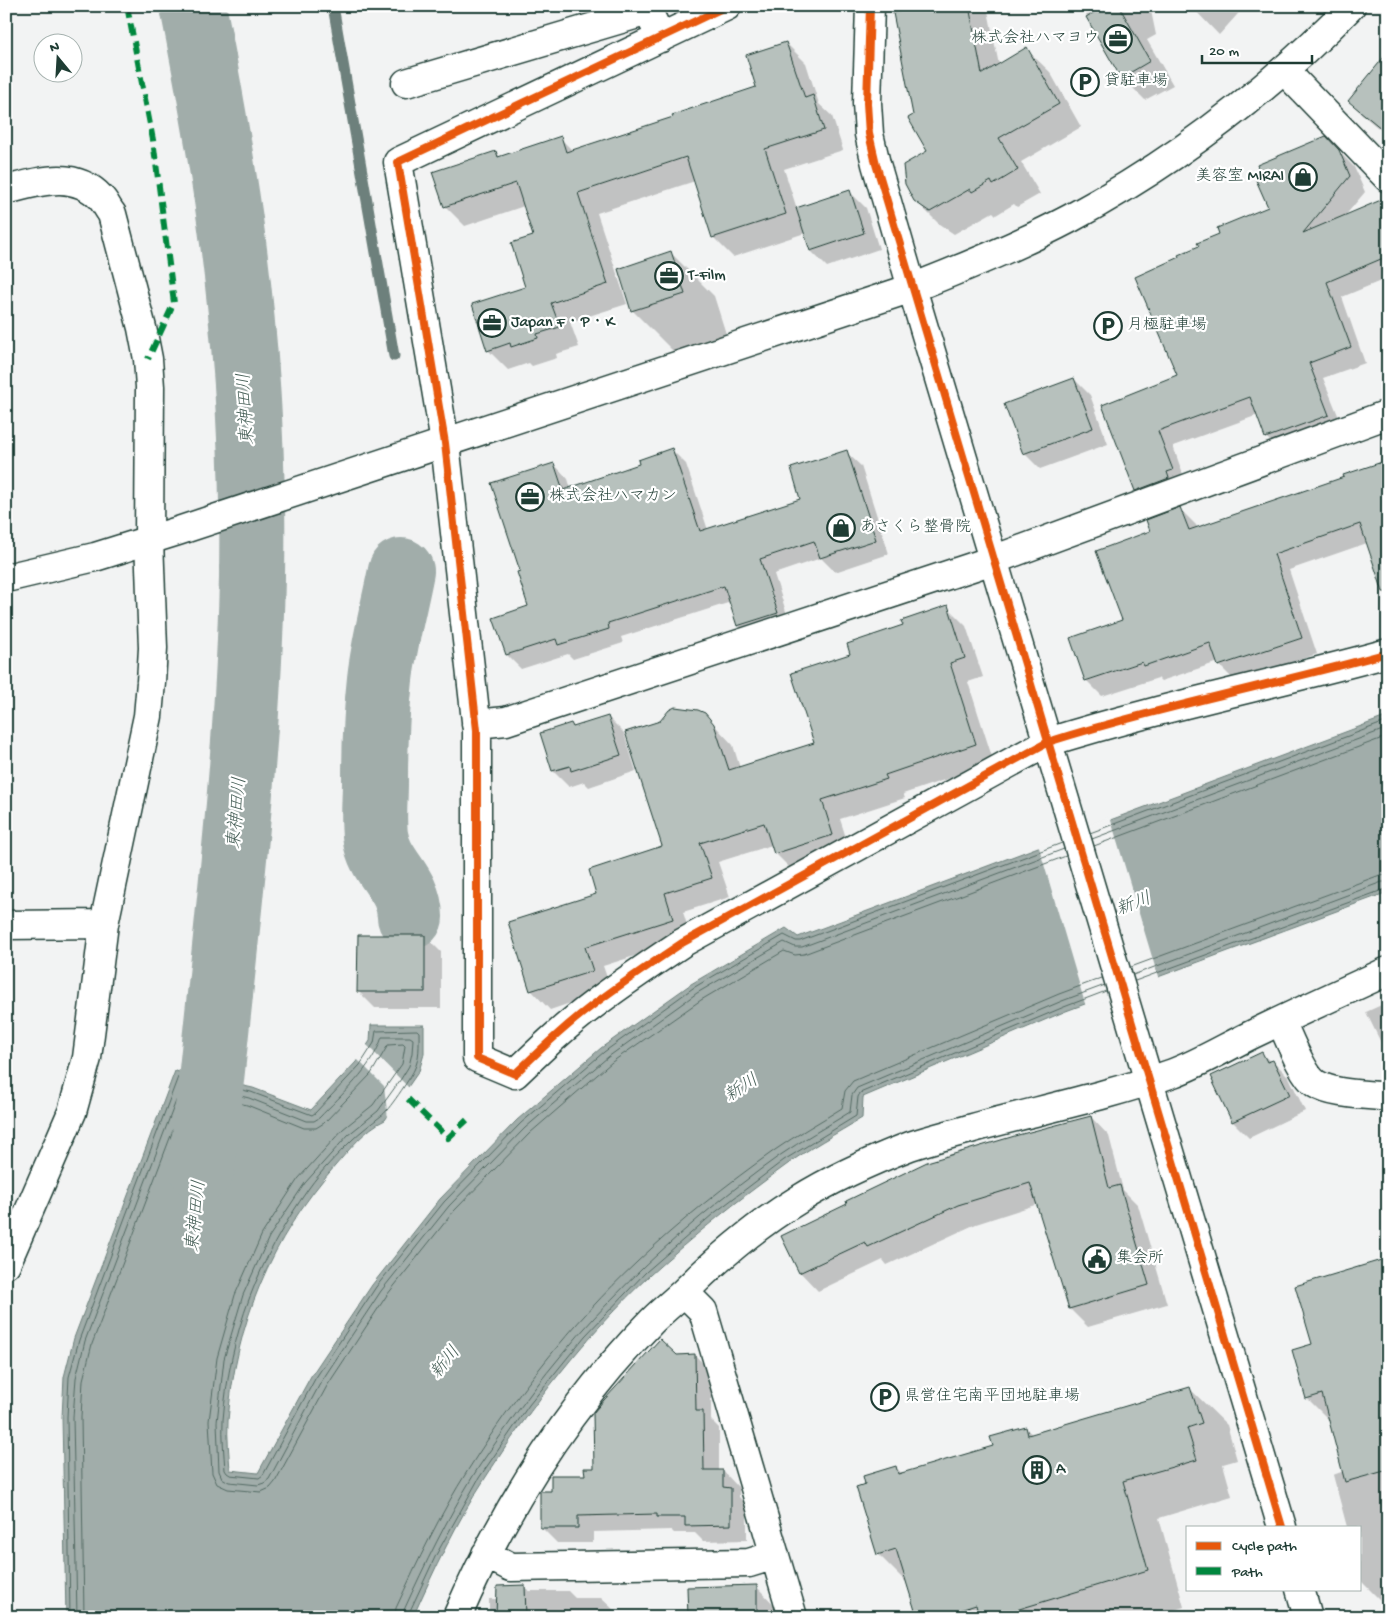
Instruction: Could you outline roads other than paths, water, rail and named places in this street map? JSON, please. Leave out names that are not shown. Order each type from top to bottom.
[{"type":"street","points":[[727,6],[398,162],[445,443],[476,724],[477,1058],[515,1074],[550,1041],[592,1006],[636,973],[682,943],[1048,742],[1093,728],[1388,653]]},
{"type":"street","points":[[870,6],[867,102],[869,134],[876,164],[1282,1526]]},
{"type":"street","points":[[6,578],[94,557],[178,531],[912,288],[993,256],[1071,218],[1145,174],[1217,125],[1284,70],[1326,32],[1351,6]]},
{"type":"street","points":[[406,83],[648,11],[661,38]]},
{"type":"street","points":[[1284,70],[1388,178]]},
{"type":"street","points":[[6,190],[46,180],[66,180],[85,186],[101,197],[112,214],[148,358],[150,387],[149,540],[153,648],[148,716],[104,924],[88,1058],[72,1112],[6,1264]]},
{"type":"street","points":[[476,724],[506,721],[993,560],[1388,414]]},
{"type":"street","points":[[6,925],[104,924]]},
{"type":"street","points":[[457,1617],[486,1554],[508,1513],[539,1462],[574,1413],[652,1321],[728,1250],[762,1224],[798,1200],[874,1160],[914,1145],[1175,1072],[1388,971]]},
{"type":"street","points":[[1281,1021],[1303,1068],[1314,1084],[1332,1090],[1388,1097]]},
{"type":"street","points":[[684,1292],[703,1311],[794,1617]]},
{"type":"street","points":[[486,1554],[511,1567],[749,1563],[775,1555]]},
{"type":"street","points":[[1300,1590],[1308,1617]]},
{"type":"water","name":"新川","points":[[1388,716],[1388,892],[1066,1011],[863,1097],[862,1118],[794,1159],[716,1219],[650,1275],[626,1298],[582,1347],[540,1398],[474,1496],[446,1547],[413,1617],[66,1617],[62,1417],[64,1377],[74,1338],[175,1071],[253,1088],[311,1110],[356,1062],[370,1041],[371,1025],[424,1025],[424,1054],[419,1071],[385,1120],[358,1140],[312,1194],[292,1223],[260,1284],[248,1317],[239,1351],[232,1385],[228,1427],[230,1470],[258,1473],[311,1376],[372,1285],[440,1199],[517,1120],[601,1048],[691,984],[786,928],[798,937]]},
{"type":"waterway","name":"東神田川","points":[[193,6],[218,140],[236,264],[245,353],[252,489],[252,577],[245,725],[233,873],[202,1168]]},
{"type":"waterway","points":[[333,6],[394,356]]},
{"type":"waterway","points":[[401,571],[380,679],[376,731],[374,822],[375,835],[382,858],[405,894],[410,917]]},
{"type":"place","name":"株式会社ハマヨウ","points":[[1118,39]]},
{"type":"place","name":"貸駐車場","points":[[1085,82]]},
{"type":"place","name":"美容室 MIRAI","points":[[1303,177]]},
{"type":"place","name":"T-Film","points":[[669,276]]},
{"type":"place","name":"Japan F・P・K","points":[[492,323]]},
{"type":"place","name":"月極駐車場","points":[[1108,326]]},
{"type":"place","name":"株式会社ハマカン","points":[[530,497]]},
{"type":"place","name":"あさくら整骨院","points":[[841,528]]},
{"type":"place","name":"集会所","points":[[1097,1259]]},
{"type":"place","name":"県営住宅南平団地駐車場","points":[[885,1397]]},
{"type":"place","name":"A","points":[[1037,1470]]}]
